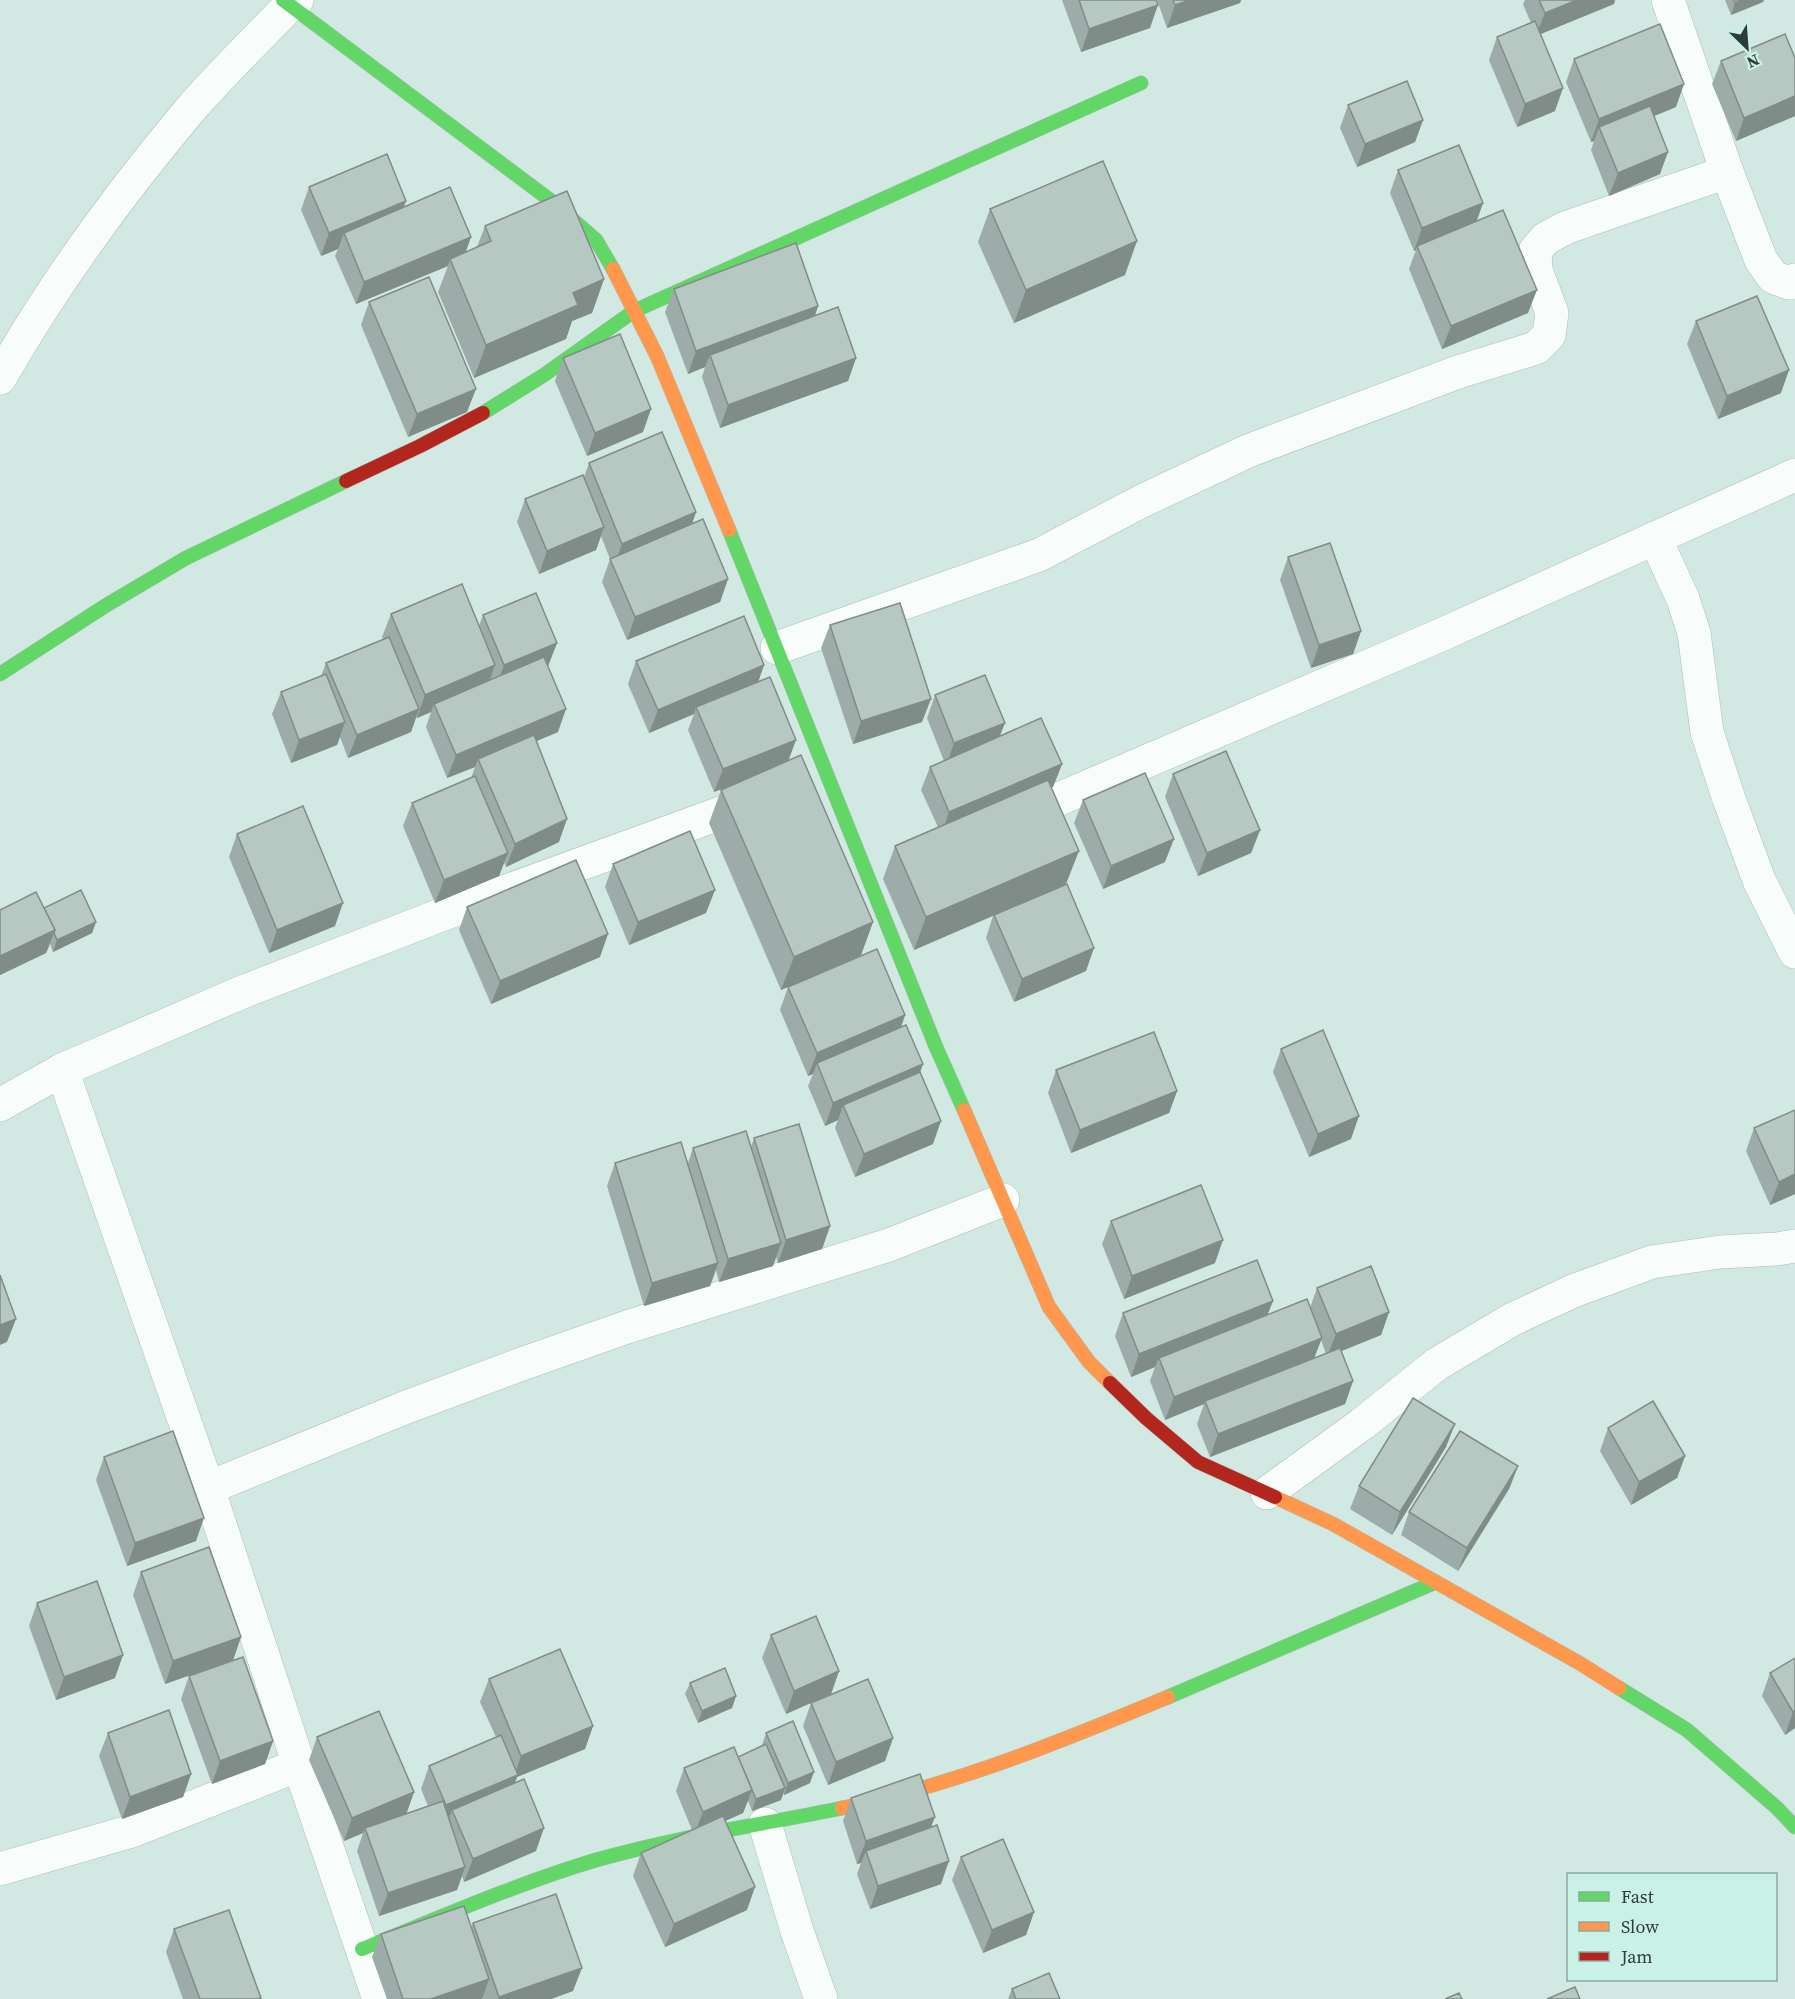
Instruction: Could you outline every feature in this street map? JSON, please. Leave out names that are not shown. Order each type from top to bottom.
[{"type":"street","points":[[1668,0],[1727,172],[1761,260],[1773,278],[1789,282],[1795,280]]},
{"type":"street","points":[[0,378],[29,327],[127,189],[191,110],[290,2],[550,200],[596,240],[618,277],[657,356],[777,648],[805,783],[869,880],[936,1047],[1049,1307],[1089,1362],[1146,1418],[1198,1462],[1333,1524],[1581,1664],[1687,1730],[1789,1810]]},
{"type":"street","points":[[0,674],[133,588],[213,544],[417,449],[489,410],[634,310],[1141,83]]},
{"type":"street","points":[[777,648],[1039,555],[1142,501],[1248,451],[1458,372],[1536,348],[1549,335],[1552,313],[1536,270],[1535,251],[1545,239],[1565,228],[1727,172]]},
{"type":"street","points":[[988,829],[1443,634],[1795,475]]},
{"type":"street","points":[[1655,538],[1683,599],[1694,633],[1707,732],[1729,799],[1759,880],[1795,952]]},
{"type":"street","points":[[0,1105],[62,1070],[261,984],[446,913],[805,783]]},
{"type":"street","points":[[869,880],[902,866]]},
{"type":"street","points":[[62,1070],[208,1488],[379,1999]]},
{"type":"street","points":[[208,1488],[404,1408],[519,1365],[627,1327],[889,1245],[1003,1200]]},
{"type":"street","points":[[1267,1493],[1362,1424],[1437,1364],[1533,1310],[1652,1262],[1720,1252],[1795,1246]]},
{"type":"street","points":[[362,1949],[518,1886],[598,1860],[690,1838],[839,1810],[933,1786],[1103,1723],[1308,1640],[1436,1582]]},
{"type":"street","points":[[0,1869],[132,1831],[299,1765]]},
{"type":"street","points":[[765,1824],[797,1931],[821,1999]]},
{"type":"building","points":[[1079,0],[1156,0],[1158,5],[1089,29]]},
{"type":"building","points":[[1173,0],[1190,0],[1175,5]]},
{"type":"building","points":[[1539,0],[1577,0],[1545,13]]},
{"type":"building","points":[[1535,21],[1563,88],[1525,104],[1497,37]]},
{"type":"building","points":[[1660,24],[1684,84],[1599,119],[1574,59]]},
{"type":"building","points":[[1785,34],[1795,58],[1795,96],[1744,118],[1721,61]]},
{"type":"building","points":[[1407,81],[1423,120],[1365,144],[1348,105]]},
{"type":"building","points":[[1650,106],[1668,152],[1618,173],[1599,127]]},
{"type":"building","points":[[1459,145],[1483,203],[1422,228],[1398,170]]},
{"type":"building","points":[[387,154],[406,201],[329,233],[309,187]]},
{"type":"building","points":[[1103,161],[1137,241],[1026,290],[990,209]]},
{"type":"building","points":[[450,187],[471,237],[364,282],[344,233]]},
{"type":"building","points":[[567,191],[604,279],[573,293],[578,305],[486,345],[450,259],[491,241],[485,226]]},
{"type":"building","points":[[1503,210],[1537,290],[1451,326],[1417,246]]},
{"type":"building","points":[[796,243],[818,306],[696,351],[674,289]]},
{"type":"building","points":[[429,277],[476,389],[417,414],[369,302]]},
{"type":"building","points":[[1757,296],[1789,370],[1727,396],[1696,321]]},
{"type":"building","points":[[838,307],[856,358],[728,405],[710,355]]},
{"type":"building","points":[[620,334],[651,409],[595,433],[563,358]]},
{"type":"building","points":[[662,432],[696,512],[622,544],[589,463]]},
{"type":"building","points":[[583,475],[604,527],[547,551],[525,499]]},
{"type":"building","points":[[703,519],[728,579],[635,617],[610,559]]},
{"type":"building","points":[[1330,543],[1361,631],[1319,645],[1288,557]]},
{"type":"building","points":[[462,584],[495,665],[425,695],[391,614]]},
{"type":"building","points":[[536,593],[557,643],[504,665],[483,615]]},
{"type":"building","points":[[900,603],[931,699],[861,721],[830,625]]},
{"type":"building","points":[[744,616],[764,665],[658,710],[636,661]]},
{"type":"building","points":[[389,637],[419,709],[357,735],[326,663]]},
{"type":"building","points":[[544,657],[566,709],[456,755],[434,704]]},
{"type":"building","points":[[326,674],[345,722],[299,740],[281,692]]},
{"type":"building","points":[[985,675],[1005,723],[954,743],[935,695]]},
{"type":"building","points":[[770,677],[796,740],[723,769],[696,707]]},
{"type":"building","points":[[1041,718],[1062,764],[949,812],[930,767]]},
{"type":"building","points":[[534,735],[567,819],[515,844],[478,759]]},
{"type":"building","points":[[1226,751],[1260,830],[1207,853],[1173,774]]},
{"type":"building","points":[[801,755],[873,922],[794,957],[721,790]]},
{"type":"building","points":[[1145,773],[1174,839],[1111,866],[1083,800]]},
{"type":"building","points":[[475,776],[508,853],[444,880],[412,803]]},
{"type":"building","points":[[1048,780],[1079,851],[926,917],[895,846]]},
{"type":"building","points":[[303,806],[343,903],[277,930],[237,834]]},
{"type":"building","points":[[690,831],[715,890],[638,922],[613,864]]},
{"type":"building","points":[[576,860],[608,934],[500,981],[467,907]]},
{"type":"building","points":[[1067,884],[1094,948],[1022,979],[994,915]]},
{"type":"building","points":[[81,890],[96,922],[57,940],[55,930],[44,908]]},
{"type":"building","points":[[36,892],[55,930],[0,956],[0,910]]},
{"type":"building","points":[[877,949],[905,1015],[817,1053],[788,987]]},
{"type":"building","points":[[906,1025],[923,1064],[833,1103],[817,1063]]},
{"type":"building","points":[[1323,1030],[1359,1116],[1318,1134],[1281,1049]]},
{"type":"building","points":[[1154,1032],[1177,1091],[1080,1130],[1056,1070]]},
{"type":"building","points":[[920,1072],[941,1121],[864,1154],[843,1105]]},
{"type":"building","points":[[1795,1110],[1795,1174],[1779,1182],[1754,1128]]},
{"type":"building","points":[[799,1124],[830,1226],[786,1240],[754,1138]]},
{"type":"building","points":[[746,1131],[781,1243],[728,1259],[693,1148]]},
{"type":"building","points":[[681,1142],[718,1263],[652,1283],[615,1163]]},
{"type":"building","points":[[1201,1185],[1223,1240],[1132,1276],[1111,1221]]},
{"type":"building","points":[[1257,1260],[1273,1301],[1139,1354],[1123,1313]]},
{"type":"building","points":[[1371,1266],[1389,1312],[1336,1334],[1317,1288]]},
{"type":"building","points":[[0,1275],[16,1319],[0,1325]]},
{"type":"building","points":[[1307,1299],[1322,1338],[1174,1397],[1159,1358]]},
{"type":"building","points":[[1340,1348],[1353,1381],[1218,1434],[1205,1401]]},
{"type":"building","points":[[1413,1398],[1455,1424],[1400,1512],[1359,1486]]},
{"type":"building","points":[[1653,1401],[1685,1456],[1639,1482],[1608,1428]]},
{"type":"building","points":[[173,1431],[204,1518],[135,1543],[104,1457]]},
{"type":"building","points":[[1460,1431],[1518,1466],[1467,1548],[1409,1512]]},
{"type":"building","points":[[209,1547],[241,1637],[173,1661],[141,1572]]},
{"type":"building","points":[[97,1581],[123,1655],[64,1677],[37,1603]]},
{"type":"building","points":[[816,1616],[839,1671],[794,1691],[771,1635]]},
{"type":"building","points":[[560,1649],[593,1726],[521,1756],[489,1679]]},
{"type":"building","points":[[243,1657],[273,1741],[220,1761],[189,1676]]},
{"type":"building","points":[[1795,1658],[1795,1711],[1793,1712],[1770,1673]]},
{"type":"building","points":[[725,1668],[736,1696],[702,1711],[690,1683]]},
{"type":"building","points":[[868,1679],[893,1738],[836,1762],[811,1703]]},
{"type":"building","points":[[169,1710],[191,1774],[130,1797],[108,1733]]},
{"type":"building","points":[[379,1711],[414,1792],[352,1818],[317,1737]]},
{"type":"building","points":[[793,1721],[814,1772],[788,1783],[766,1733]]},
{"type":"building","points":[[501,1735],[518,1775],[446,1805],[429,1766]]},
{"type":"building","points":[[766,1744],[785,1788],[756,1799],[738,1757]]},
{"type":"building","points":[[734,1747],[752,1790],[703,1812],[684,1768]]},
{"type":"building","points":[[920,1774],[935,1817],[866,1841],[851,1798]]},
{"type":"building","points":[[524,1779],[544,1828],[473,1859],[452,1810]]},
{"type":"building","points":[[443,1801],[465,1867],[388,1893],[365,1828]]},
{"type":"building","points":[[723,1816],[755,1887],[674,1924],[641,1853]]},
{"type":"building","points":[[937,1825],[949,1861],[878,1886],[866,1851]]},
{"type":"building","points":[[1003,1839],[1034,1912],[992,1930],[961,1857]]},
{"type":"building","points":[[556,1894],[582,1968],[499,1997],[473,1923]]},
{"type":"building","points":[[464,1906],[489,1979],[431,1999],[403,1999],[381,1934]]},
{"type":"building","points":[[229,1910],[261,1998],[200,1999],[174,1929]]},
{"type":"building","points":[[1049,1973],[1060,1999],[1016,1999],[1012,1989]]},
{"type":"building","points":[[1575,1987],[1580,1999],[1547,1999]]},
{"type":"building","points":[[1459,1993],[1462,1999],[1445,1999]]},
{"type":"traffic: fast","points":[[283,0],[550,200],[596,240],[613,269]]},
{"type":"traffic: fast","points":[[483,413],[544,375],[634,311],[1141,83]]},
{"type":"traffic: fast","points":[[0,674],[105,606],[186,558],[346,481]]},
{"type":"traffic: fast","points":[[729,530],[936,1047],[964,1110]]},
{"type":"traffic: fast","points":[[1168,1697],[1436,1582]]},
{"type":"traffic: fast","points":[[1619,1688],[1687,1730],[1777,1808],[1795,1827]]},
{"type":"traffic: fast","points":[[362,1949],[507,1891],[596,1860],[688,1838],[842,1808]]},
{"type":"traffic: slow","points":[[613,269],[657,356],[729,530]]},
{"type":"traffic: slow","points":[[964,1110],[1049,1307],[1089,1362],[1110,1383]]},
{"type":"traffic: slow","points":[[1275,1497],[1333,1524],[1581,1664],[1619,1688]]},
{"type":"traffic: slow","points":[[842,1808],[967,1774],[1088,1730],[1168,1697]]},
{"type":"traffic: jam","points":[[346,481],[483,413]]},
{"type":"traffic: jam","points":[[1110,1383],[1146,1418],[1198,1462],[1275,1497]]}]
